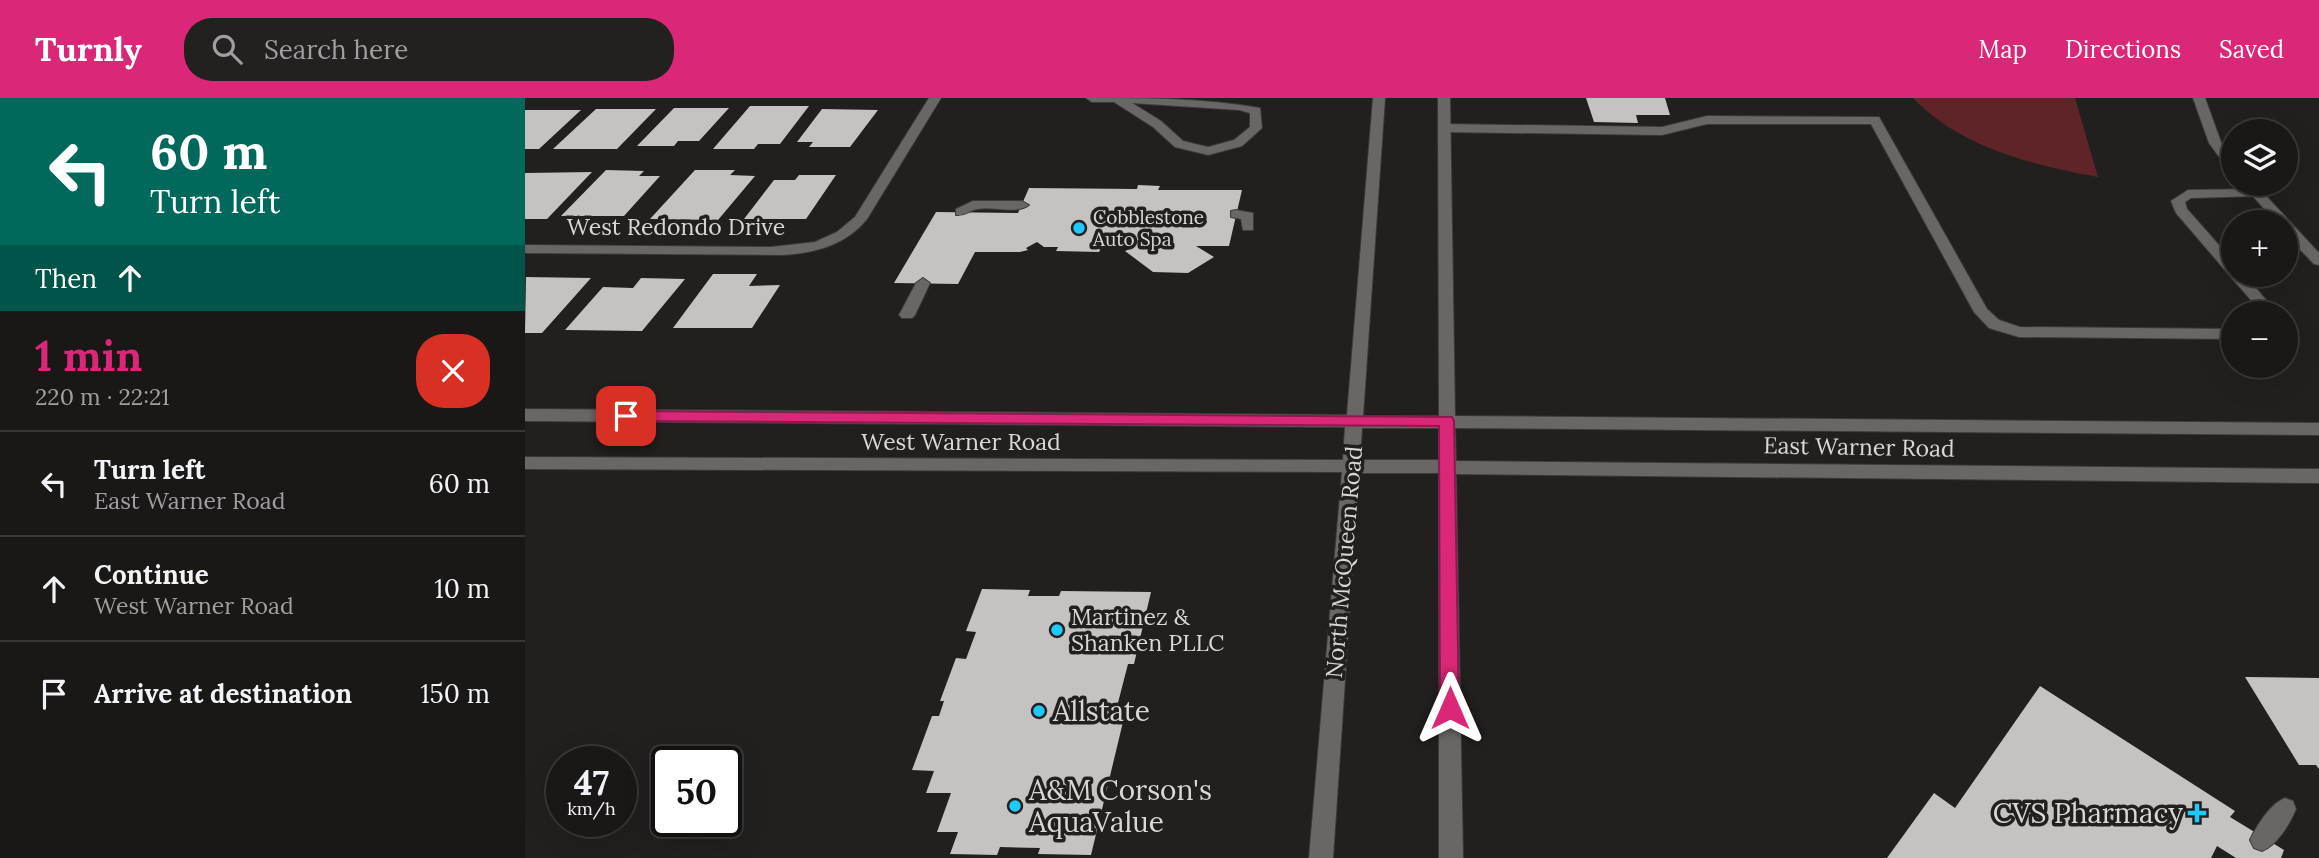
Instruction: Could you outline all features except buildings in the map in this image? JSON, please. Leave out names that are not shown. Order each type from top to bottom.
[{"type":"main road","name":"West Redondo Drive","points":[[525,249],[803,251],[826,243],[851,230],[860,219],[935,98]]},
{"type":"main road","points":[[1091,98],[1218,98],[1242,103],[1256,111],[1256,128],[1238,144],[1208,151],[1179,144],[1157,124],[1117,99]]},
{"type":"main road","name":"North McQueen Road","points":[[1321,858],[1379,98]]},
{"type":"main road","points":[[1444,98],[1451,858]]},
{"type":"main road","points":[[2199,98],[2215,143],[2221,151]]},
{"type":"main road","points":[[1444,128],[1662,131],[1707,120],[1875,120],[1981,312],[1994,324],[2019,332],[2221,334]]},
{"type":"main road","points":[[2221,191],[2189,194],[2178,201],[2181,210],[2221,256]]},
{"type":"main road","points":[[2258,196],[2271,210]]},
{"type":"main road","points":[[961,212],[973,205],[1022,205]]},
{"type":"main road","points":[[1236,215],[1248,216],[1248,227]]},
{"type":"main road","points":[[2298,239],[2319,261]]},
{"type":"main road","points":[[907,315],[923,284]]},
{"type":"main road","points":[[2247,287],[2260,301]]},
{"type":"main road","name":"West Warner Road","points":[[525,415],[1399,421]]},
{"type":"main road","name":"East Warner Road","points":[[1399,421],[2319,429]]},
{"type":"main road","name":"West Warner Road","points":[[525,463],[1398,467]]},
{"type":"main road","name":"East Warner Road","points":[[1398,467],[2319,476]]},
{"type":"main road","points":[[2262,840],[2285,809]]},
{"type":"shaded area","points":[[1913,98],[2075,98],[2098,177],[2023,160],[1975,142],[1953,130]]},
{"type":"place","name":"Cobblestone Auto Spa","points":[[1079,228]]},
{"type":"place","name":"Martinez & Shanken PLLC","points":[[1057,630]]},
{"type":"place","name":"Allstate","points":[[1039,711]]},
{"type":"place","name":"A&M Corson's AquaValue","points":[[1015,806]]},
{"type":"place","name":"CVS Pharmacy","points":[[2197,813]]},
{"type":"route","points":[[626,416],[1447,421],[1450,708]]}]
